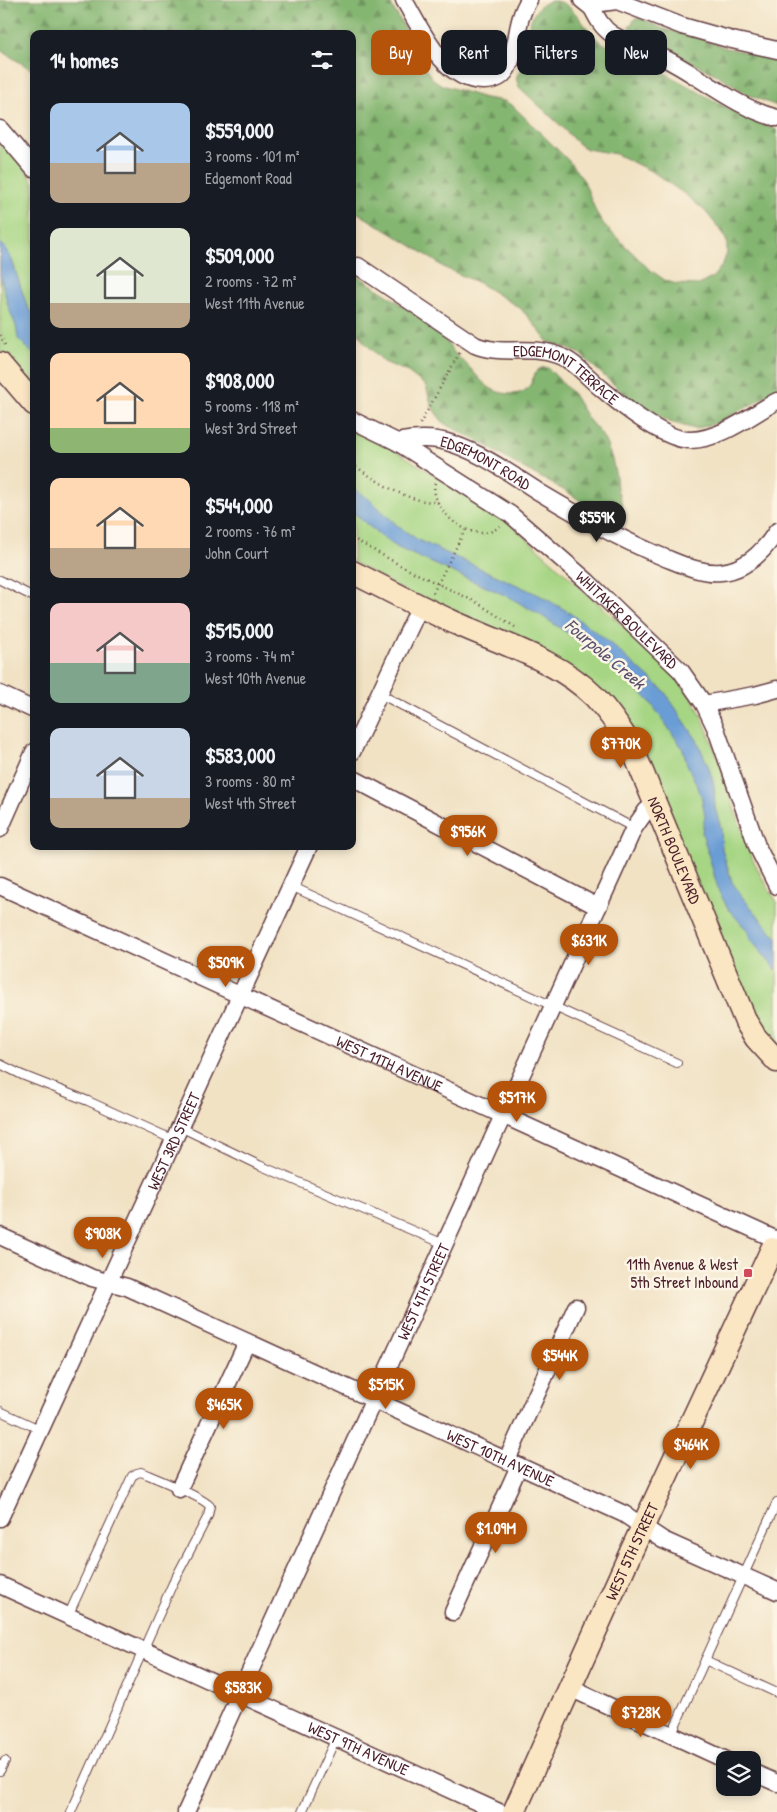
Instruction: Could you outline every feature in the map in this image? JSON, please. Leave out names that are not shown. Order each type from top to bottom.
[{"type":"street","points":[[404,0],[426,37],[444,62],[454,70],[479,81],[496,80],[506,71],[511,59],[523,8],[529,0]]},
{"type":"street","points":[[587,4],[617,1],[682,26],[777,50]]},
{"type":"street","points":[[587,4],[600,23],[613,35],[668,60],[759,112],[777,118]]},
{"type":"street","points":[[0,128],[30,164]]},
{"type":"street","name":"EDGEMONT TERRACE","points":[[358,266],[475,345],[494,351],[544,351],[564,358],[630,410],[670,435],[691,440],[720,433],[777,401]]},
{"type":"street","points":[[0,364],[30,399]]},
{"type":"street","name":"WHITAKER BOULEVARD","points":[[356,422],[397,442],[502,509],[546,544],[668,658],[691,684],[704,704],[716,729],[758,846],[777,886]]},
{"type":"street","name":"EDGEMONT ROAD","points":[[397,442],[417,438],[441,440],[466,449],[591,523],[659,555],[696,569],[720,572],[740,567],[756,556],[777,531]]},
{"type":"street","name":"NORTH BOULEVARD","points":[[356,574],[425,604],[544,662],[595,697],[623,732],[633,750],[746,1022],[756,1038],[777,1061]]},
{"type":"street","points":[[356,744],[425,604]]},
{"type":"street","points":[[704,704],[777,689]]},
{"type":"street","points":[[0,694],[30,708]]},
{"type":"street","points":[[0,829],[30,761]]},
{"type":"street","points":[[356,780],[598,908]]},
{"type":"street","name":"WEST 4TH STREET","points":[[186,1812],[634,828],[646,811],[656,803]]},
{"type":"street","name":"WEST 3RD STREET","points":[[0,1518],[307,850]]},
{"type":"street","name":"WEST 11TH AVENUE","points":[[0,886],[775,1242]]},
{"type":"street","name":"WEST 10TH AVENUE","points":[[0,1236],[92,1278],[127,1287],[374,1399],[624,1514],[663,1540],[777,1591]]},
{"type":"street","name":"WEST 5TH STREET","points":[[514,1812],[775,1242]]},
{"type":"street","points":[[452,1612],[576,1307]]},
{"type":"street","points":[[179,1489],[247,1342]]},
{"type":"street","name":"WEST 9TH AVENUE","points":[[0,1585],[499,1812]]},
{"type":"street","points":[[570,1688],[716,1755]]},
{"type":"street","points":[[761,1776],[777,1783]]},
{"type":"lane","points":[[0,580],[30,596]]},
{"type":"lane","points":[[380,694],[634,828]]},
{"type":"lane","points":[[291,886],[677,1063]]},
{"type":"lane","points":[[0,1064],[22,1075],[88,1101],[267,1168],[444,1244]]},
{"type":"lane","points":[[0,1411],[41,1430]]},
{"type":"lane","points":[[68,1616],[132,1476],[141,1472],[206,1502],[210,1506],[210,1510],[173,1583],[71,1812]]},
{"type":"lane","points":[[671,1735],[777,1502]]},
{"type":"lane","points":[[705,1660],[777,1693]]},
{"type":"lane","points":[[302,1812],[336,1738]]},
{"type":"lane","points":[[0,1771],[5,1761]]},
{"type":"path","points":[[418,427],[465,344]]},
{"type":"path","points":[[356,467],[403,494],[422,502],[438,502]]},
{"type":"path","points":[[439,477],[434,491],[438,502],[452,519],[465,530],[484,534],[491,533],[506,520]]},
{"type":"path","points":[[425,604],[438,584],[465,530]]},
{"type":"path","points":[[356,540],[407,569],[476,602],[522,631]]},
{"type":"green space","points":[[0,0],[388,0],[406,30],[371,30],[371,75],[430,75],[442,85],[485,98],[504,101],[513,106],[568,160],[584,181],[596,212],[605,226],[649,269],[666,281],[677,284],[699,285],[713,277],[723,264],[727,253],[727,242],[723,233],[705,211],[653,172],[616,154],[587,149],[577,143],[519,87],[518,75],[595,75],[595,37],[605,44],[605,75],[667,74],[734,112],[777,130],[777,391],[716,423],[695,429],[670,422],[624,394],[579,353],[547,341],[520,308],[479,283],[445,268],[356,212],[356,30],[30,30],[30,69],[0,50]]},
{"type":"green space","points":[[547,2],[561,3],[568,6],[589,30],[528,30],[533,15],[537,9]]},
{"type":"green space","points":[[640,18],[664,29],[696,37],[726,48],[777,59],[777,106],[749,95],[719,76],[667,50],[667,30],[632,30],[629,27],[635,19]]},
{"type":"green space","points":[[0,140],[30,177],[30,385],[0,351]]},
{"type":"green space","points":[[356,275],[432,328],[444,339],[456,355],[492,389],[502,393],[515,394],[523,391],[529,387],[537,371],[541,368],[548,368],[573,394],[588,419],[606,443],[612,459],[617,489],[622,504],[622,515],[618,518],[613,518],[601,515],[569,493],[507,459],[486,445],[445,424],[432,407],[426,386],[408,372],[384,362],[364,342],[356,327]]},
{"type":"green space","points":[[356,430],[393,449],[506,520],[663,662],[691,696],[701,715],[719,760],[752,858],[777,902],[777,1050],[763,1033],[615,708],[356,564]]},
{"type":"water","points":[[0,242],[12,260],[30,310],[30,351],[18,339],[16,326],[8,306],[0,275]]},
{"type":"water","name":"Fourpole Creek","points":[[356,490],[369,499],[398,526],[418,540],[539,595],[567,611],[603,637],[664,691],[697,740],[709,768],[714,785],[715,808],[721,828],[722,849],[732,882],[777,938],[777,971],[750,939],[747,930],[729,910],[719,892],[702,832],[705,816],[701,795],[687,764],[683,749],[651,703],[634,685],[600,657],[542,616],[509,597],[398,548],[356,515]]},
{"type":"place","name":"11th Avenue & West 5th Street Inbound","points":[[748,1273]]}]
